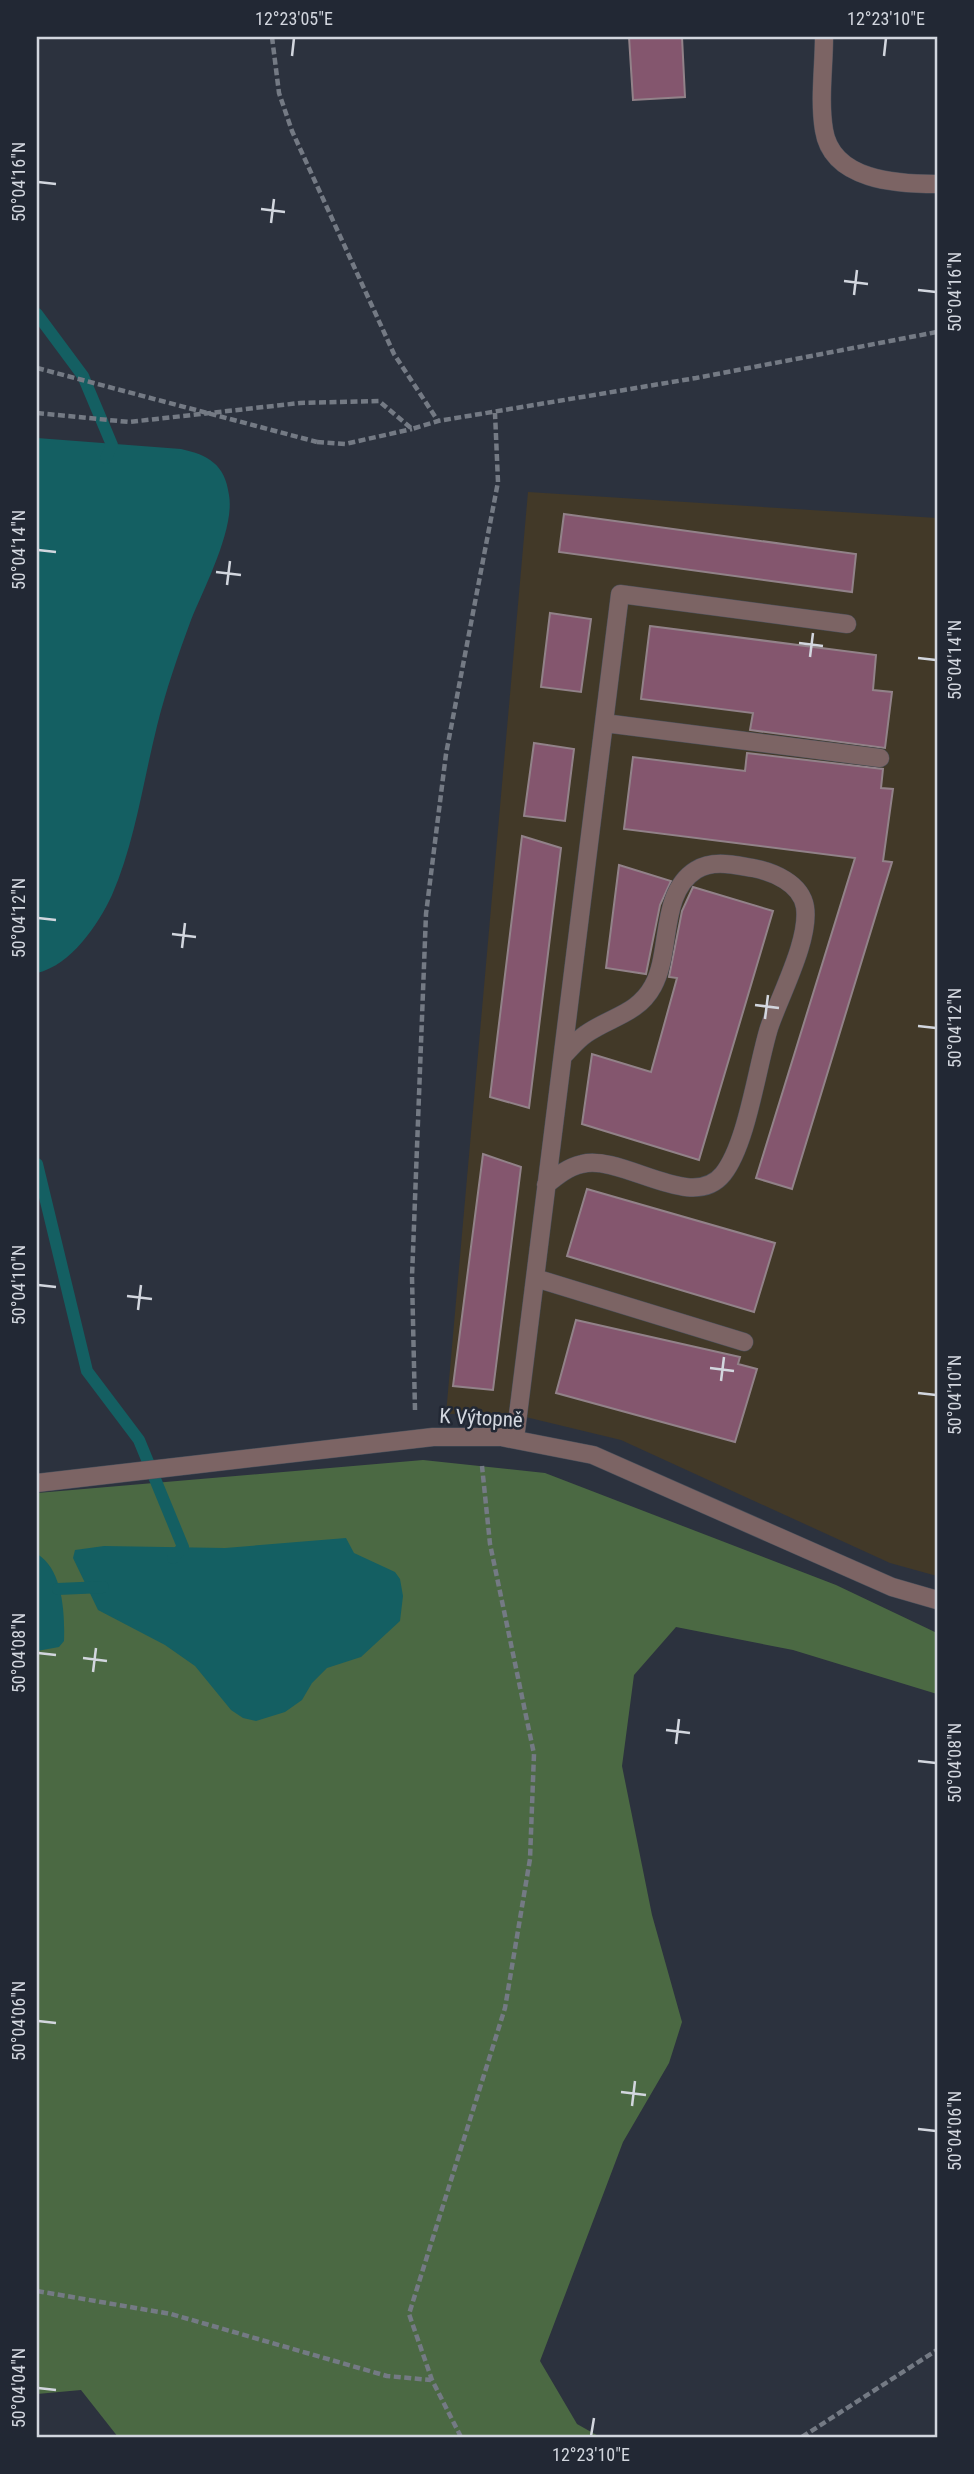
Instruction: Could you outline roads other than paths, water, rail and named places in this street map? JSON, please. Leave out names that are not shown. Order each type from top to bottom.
[{"type":"street","points":[[824,37],[824,132],[833,153],[858,173],[897,184],[937,184]]},
{"type":"street","points":[[515,1439],[620,594],[847,624]]},
{"type":"street","points":[[604,723],[880,758]]},
{"type":"street","points":[[546,1185],[564,1171],[584,1163],[605,1163],[684,1187],[705,1187],[723,1175],[738,1144],[769,1028],[804,929],[805,905],[793,886],[771,872],[724,863],[697,869],[677,889],[655,983],[643,1002],[586,1034],[563,1056]]},
{"type":"street","points":[[535,1278],[744,1342]]},
{"type":"street","name":"K Výtopně","points":[[37,1483],[415,1440],[479,1437],[515,1439],[593,1455],[892,1587],[937,1600]]},
{"type":"waterway","points":[[37,314],[83,376],[112,445],[106,458]]},
{"type":"waterway","points":[[37,1164],[87,1371],[139,1440],[183,1547],[173,1558]]},
{"type":"waterway","points":[[58,1589],[103,1587]]}]
